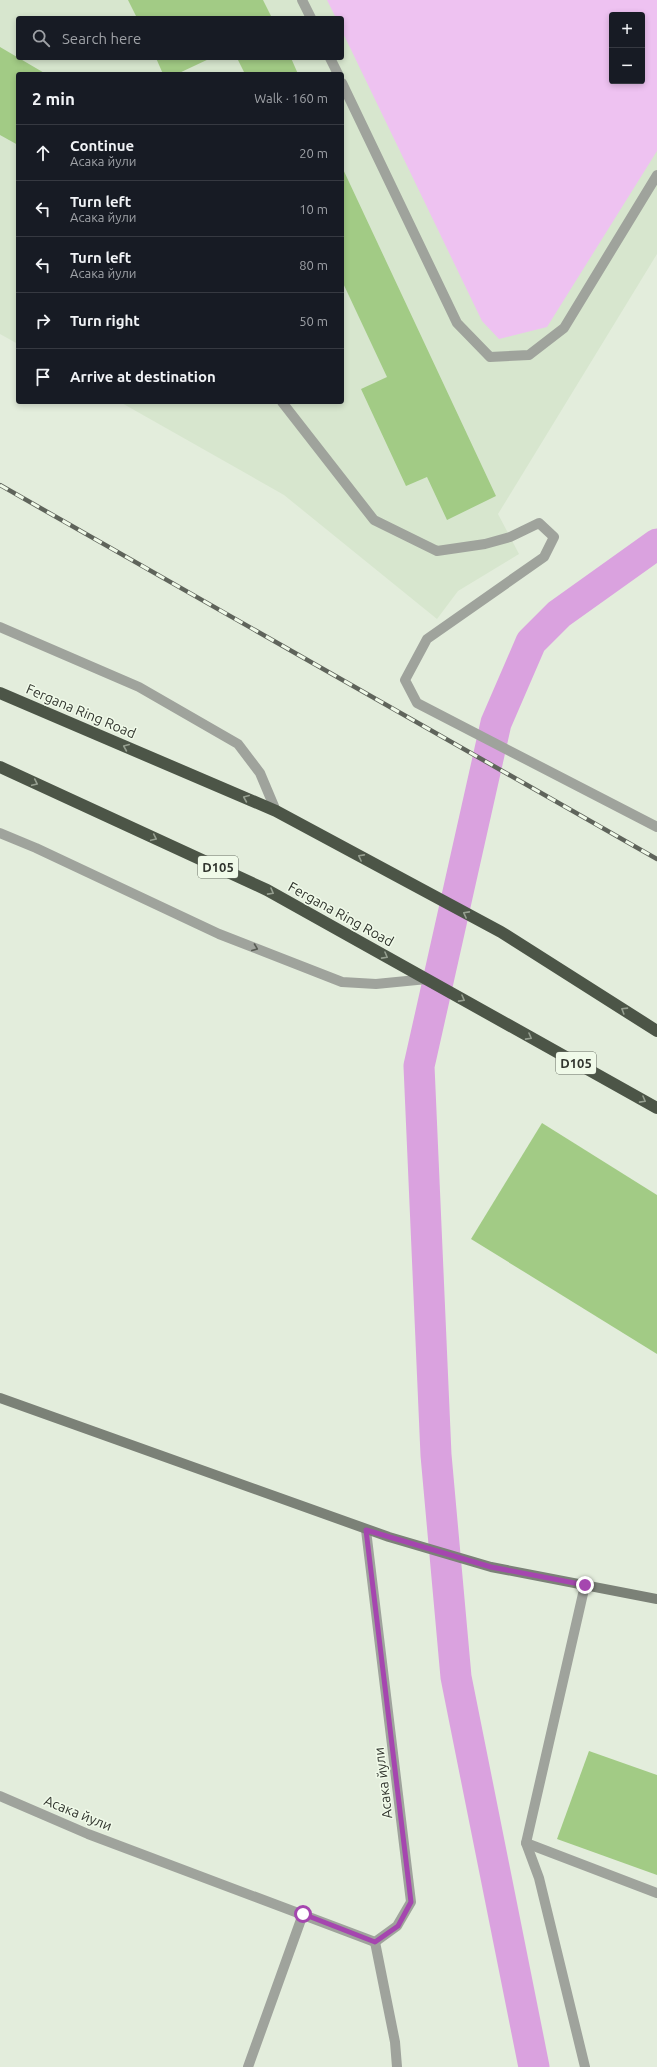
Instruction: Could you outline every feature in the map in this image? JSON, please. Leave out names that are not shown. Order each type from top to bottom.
[{"type":"highway","name":"Fergana Ring Road","points":[[0,693],[276,811],[501,932],[657,1031]]},
{"type":"highway","name":"Fergana Ring Road","points":[[0,767],[267,890],[657,1108]]},
{"type":"main road","points":[[0,1398],[366,1530],[491,1567],[657,1599]]},
{"type":"street","points":[[302,0],[310,16]]},
{"type":"street","points":[[331,60],[337,72]]},
{"type":"street","points":[[344,87],[457,324],[490,357],[529,355],[564,328],[657,175]]},
{"type":"street","points":[[284,404],[374,520],[437,551],[485,544],[510,537],[539,523],[554,537],[544,557],[427,639],[405,680],[417,703],[657,827]]},
{"type":"street","points":[[0,627],[139,687],[238,744],[260,773],[276,811]]},
{"type":"street","points":[[0,833],[36,848],[219,934],[342,982],[376,984],[428,980]]},
{"type":"street","name":"Асака йули","points":[[0,1796],[88,1834],[375,1942],[398,1926],[411,1902],[366,1530]]},
{"type":"street","points":[[585,1585],[526,1843],[539,1878],[585,2067]]},
{"type":"street","points":[[526,1843],[657,1893]]},
{"type":"street","points":[[248,2067],[303,1914]]},
{"type":"street","points":[[375,1942],[395,2042],[397,2067]]},
{"type":"shaded area","points":[[0,0],[657,0],[657,254],[498,514],[519,554],[458,591],[437,619],[284,495],[124,404],[344,404],[344,72],[16,72],[16,343],[0,334]]},
{"type":"shaded area","points":[[327,0],[657,0],[657,151],[547,327],[499,339],[482,321],[344,35],[344,16],[335,16]]},
{"type":"building","points":[[128,0],[263,0],[271,16],[136,16]]},
{"type":"building","points":[[0,47],[16,56],[16,60],[22,60],[43,72],[16,72],[16,144],[0,135]]},
{"type":"building","points":[[157,60],[207,60],[181,72],[162,72]]},
{"type":"building","points":[[238,60],[292,60],[297,72],[244,72]]},
{"type":"building","points":[[344,171],[496,496],[447,520],[427,477],[406,486],[361,389],[387,377],[344,285]]},
{"type":"building","points":[[542,1123],[657,1195],[657,1354],[471,1239]]},
{"type":"building","points":[[589,1751],[657,1775],[657,1875],[557,1839]]},
{"type":"waterway","points":[[534,2067],[456,1677],[436,1455],[419,1066],[496,723],[531,642],[559,614],[657,544]]},
{"type":"railway","points":[[0,485],[657,859]]},
{"type":"route","points":[[303,1914],[375,1942],[398,1926],[411,1902],[366,1530],[491,1567],[585,1585]]}]
